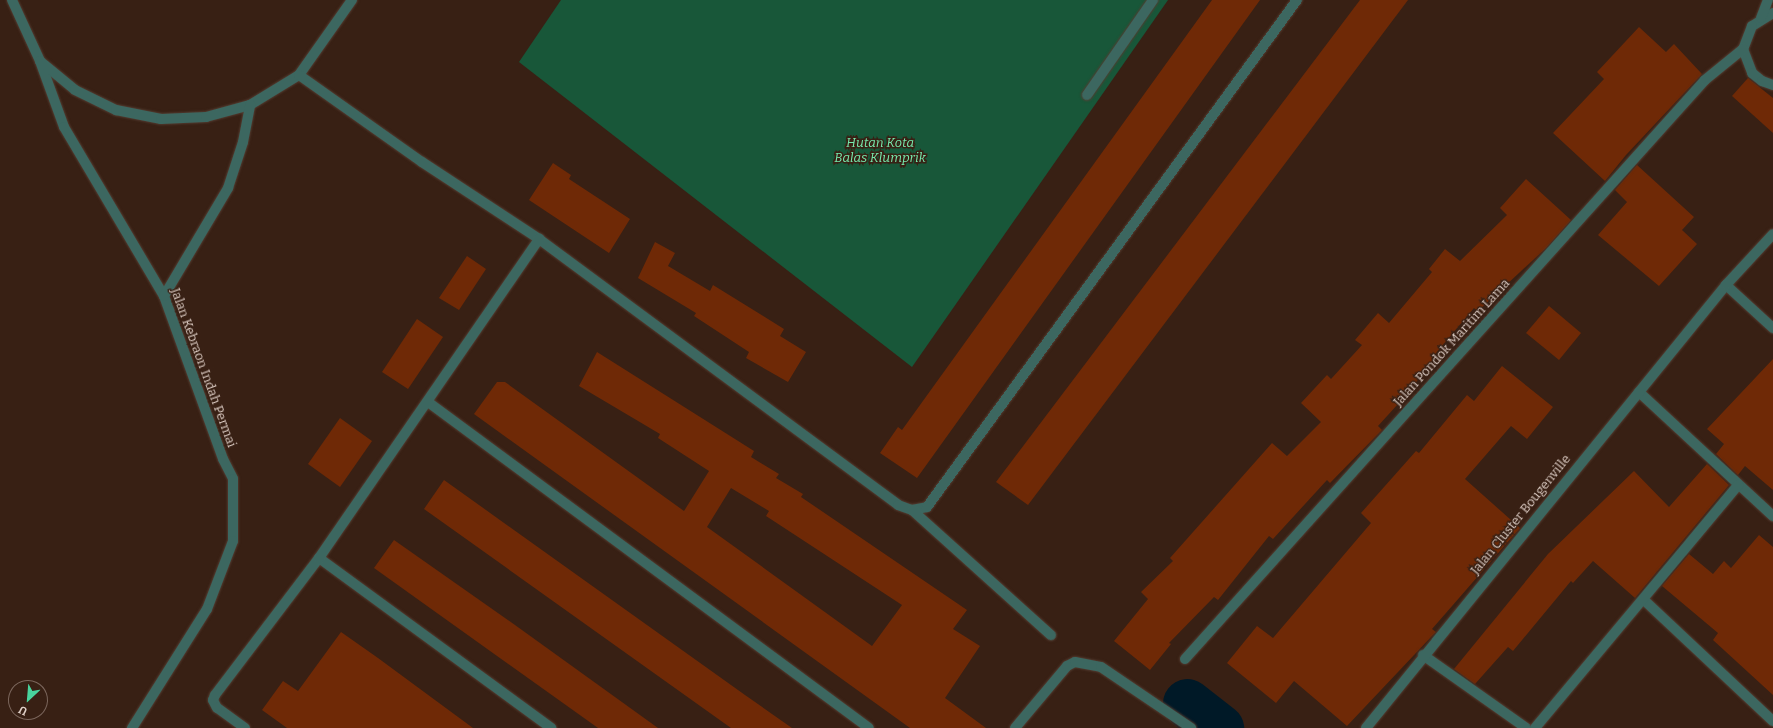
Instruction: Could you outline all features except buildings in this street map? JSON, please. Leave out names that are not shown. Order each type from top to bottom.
[{"type":"street","name":"Jalan Kebraon Indah Permai","points":[[12,0],[40,61],[64,127],[164,296],[223,459],[234,479],[233,540],[207,609],[132,728]]},
{"type":"street","points":[[40,61],[75,90],[116,110],[161,119],[206,117],[250,105],[299,75],[352,0]]},
{"type":"street","points":[[1086,95],[1153,0]]},
{"type":"street","points":[[912,510],[927,506],[1297,0]]},
{"type":"street","points":[[1768,0],[1761,18],[1745,37],[1743,50],[1752,73],[1762,81],[1773,85]]},
{"type":"street","points":[[1761,18],[1773,13]]},
{"type":"street","name":"Jalan Pondok Maritim Lama","points":[[1185,659],[1700,86],[1743,50]]},
{"type":"street","points":[[299,75],[422,162],[539,239],[898,505],[912,510],[1051,635]]},
{"type":"street","points":[[164,296],[228,188],[243,142],[250,105]]},
{"type":"street","name":"Jalan Cluster Bougenville","points":[[1366,728],[1423,655],[1726,285],[1773,234]]},
{"type":"street","points":[[245,728],[218,708],[213,700],[319,558],[539,239]]},
{"type":"street","points":[[1726,285],[1773,328]]},
{"type":"street","points":[[1639,392],[1773,516]]},
{"type":"street","points":[[428,402],[869,728]]},
{"type":"street","points":[[1535,728],[1644,600],[1738,484]]},
{"type":"street","points":[[319,558],[551,728]]},
{"type":"street","points":[[1644,600],[1773,721]]},
{"type":"street","points":[[1423,655],[1526,728]]},
{"type":"street","points":[[1015,728],[1066,666],[1082,662],[1101,667],[1191,728]]},
{"type":"green space","name":"Hutan Kota Balas Klumprik","points":[[561,0],[1168,0],[912,367],[519,62]]},
{"type":"waterway","points":[[1187,703],[1219,728]]}]
